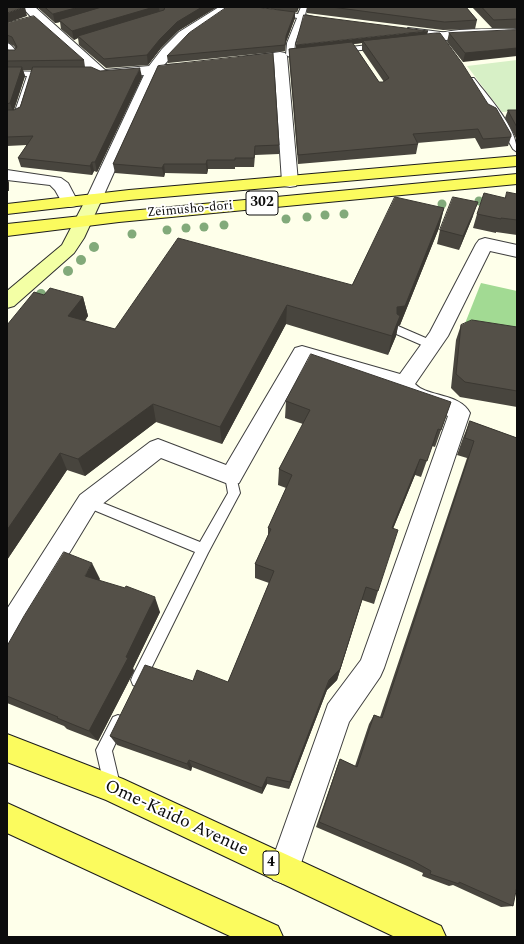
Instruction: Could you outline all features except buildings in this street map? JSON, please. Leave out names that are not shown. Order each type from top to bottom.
[{"type":"main road","name":"Zeimusho-dori","points":[[7,209],[94,199],[517,161]]},
{"type":"main road","name":"Zeimusho-dori","points":[[7,230],[83,221],[517,179]]},
{"type":"main road","name":"Ome-Kaido Avenue","points":[[7,748],[112,789],[430,937]]},
{"type":"main road","points":[[7,818],[267,937]]},
{"type":"street","points":[[28,7],[32,20],[53,27],[72,43],[96,73],[102,75],[203,66]]},
{"type":"street","points":[[7,301],[68,249],[94,199],[153,70],[167,52],[184,35],[228,7]]},
{"type":"street","points":[[477,22],[488,34]]},
{"type":"street","points":[[445,39],[488,34],[517,33]]},
{"type":"street","points":[[232,63],[289,55],[290,182]]},
{"type":"street","points":[[7,175],[54,181],[62,187],[70,202]]},
{"type":"street","points":[[405,383],[431,345],[485,244],[517,251]]},
{"type":"street","points":[[7,632],[88,502],[158,448],[231,476],[302,353],[405,383],[409,391],[446,405],[460,414],[371,668],[338,714],[284,869]]},
{"type":"lane","points":[[232,7],[236,8]]},
{"type":"lane","points":[[289,55],[291,44],[293,43],[304,7]]},
{"type":"lane","points":[[271,12],[324,19]]},
{"type":"lane","points":[[402,29],[445,39]]},
{"type":"lane","points":[[425,40],[445,39]]},
{"type":"lane","points":[[7,44],[15,56]]},
{"type":"lane","points":[[333,51],[357,52],[386,45]]},
{"type":"lane","points":[[464,70],[498,115],[517,149]]},
{"type":"lane","points":[[7,74],[54,74]]},
{"type":"lane","points":[[7,116],[17,116],[31,74]]},
{"type":"lane","points":[[498,115],[510,114]]},
{"type":"lane","points":[[398,330],[431,345]]},
{"type":"lane","points":[[132,692],[203,549],[234,493],[231,476]]},
{"type":"lane","points":[[88,502],[203,549]]},
{"type":"lane","points":[[112,789],[104,750],[122,713]]},
{"type":"green space","points":[[517,60],[517,111],[502,112],[467,66]]},
{"type":"green space","points":[[481,283],[517,291],[517,341],[462,331]]}]
